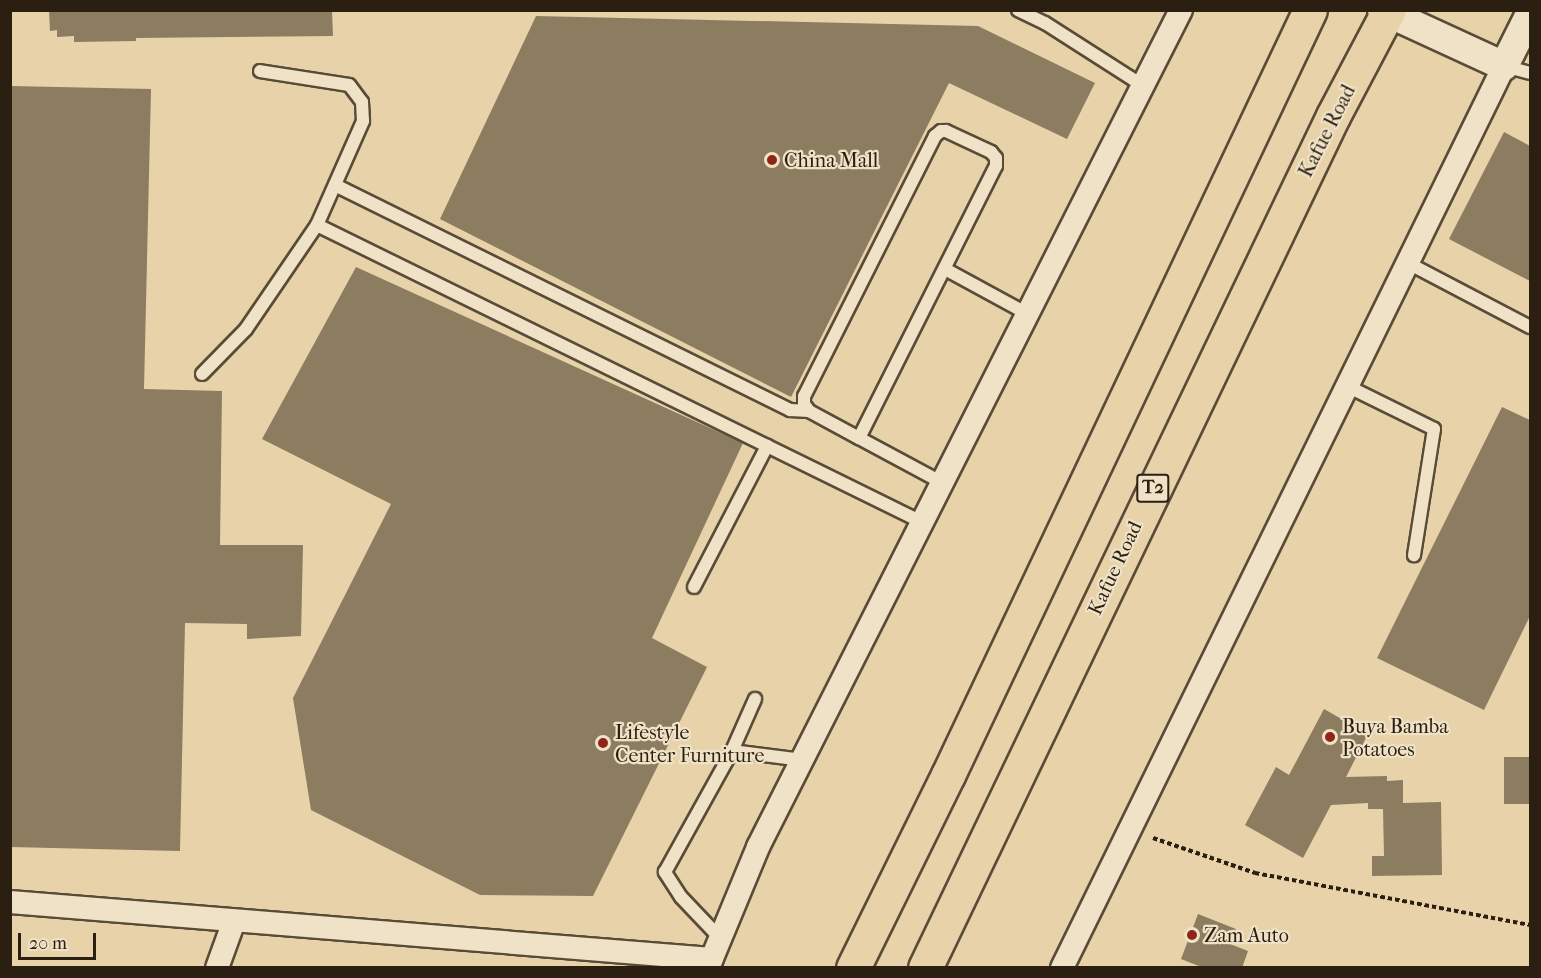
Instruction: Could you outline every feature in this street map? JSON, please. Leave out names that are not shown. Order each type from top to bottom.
[{"type":"main road","points":[[853,968],[1015,634],[1310,10]]},
{"type":"main road","name":"Kafue Road","points":[[925,968],[1333,116],[1387,11]]},
{"type":"street","points":[[10,902],[234,921],[714,955],[758,847],[1180,10]]},
{"type":"street","points":[[1387,11],[1517,69]]},
{"type":"street","points":[[1064,967],[1408,263],[1517,69],[1530,14]]},
{"type":"street","points":[[217,968],[234,921]]},
{"type":"lane","points":[[1018,10],[1045,23],[1142,85]]},
{"type":"lane","points":[[202,374],[246,330],[317,225],[363,122],[362,102],[349,85],[260,71]]},
{"type":"lane","points":[[809,411],[804,404],[804,396],[935,136],[941,131],[946,131],[991,152],[996,158],[996,166],[859,438]]},
{"type":"lane","points":[[335,185],[790,410],[809,411],[941,482]]},
{"type":"lane","points":[[317,225],[922,522]]},
{"type":"lane","points":[[1408,263],[1530,327]]},
{"type":"lane","points":[[945,269],[1026,313]]},
{"type":"lane","points":[[1347,386],[1434,429],[1414,555]]},
{"type":"lane","points":[[694,587],[768,446]]},
{"type":"lane","points":[[714,955],[664,872],[732,752],[755,699]]},
{"type":"lane","points":[[732,752],[802,760]]},
{"type":"path","points":[[1135,822],[1145,835],[1255,873],[1530,925]]},
{"type":"building","points":[[49,10],[332,10],[333,36],[136,38],[136,41],[74,42],[74,36],[57,37],[57,30],[50,31]]},
{"type":"building","points":[[536,16],[978,26],[1095,83],[1067,139],[949,83],[791,397],[440,219]]},
{"type":"building","points":[[10,86],[151,89],[144,389],[222,391],[220,545],[303,545],[301,636],[247,639],[247,624],[185,623],[180,851],[10,847]]},
{"type":"building","points":[[1504,132],[1530,146],[1530,281],[1449,239]]},
{"type":"building","points":[[356,267],[743,443],[652,638],[707,667],[593,896],[480,895],[311,810],[293,698],[391,504],[262,439]]},
{"type":"building","points":[[1502,407],[1530,420],[1530,616],[1484,710],[1377,658]]},
{"type":"building","points":[[1324,709],[1368,734],[1346,777],[1387,776],[1387,781],[1403,780],[1403,803],[1441,802],[1442,875],[1372,876],[1372,856],[1384,856],[1383,809],[1368,809],[1368,803],[1331,805],[1303,858],[1245,825],[1276,767],[1289,775]]},
{"type":"building","points":[[1504,757],[1530,757],[1530,804],[1504,804]]},
{"type":"building","points":[[1198,914],[1236,929],[1230,944],[1248,951],[1242,968],[1204,968],[1181,959]]},
{"type":"place","name":"China Mall","points":[[772,160]]},
{"type":"place","name":"Buya Bamba Potatoes","points":[[1330,737]]},
{"type":"place","name":"Lifestyle Center Furniture","points":[[603,743]]},
{"type":"place","name":"Zam Auto","points":[[1192,935]]}]
